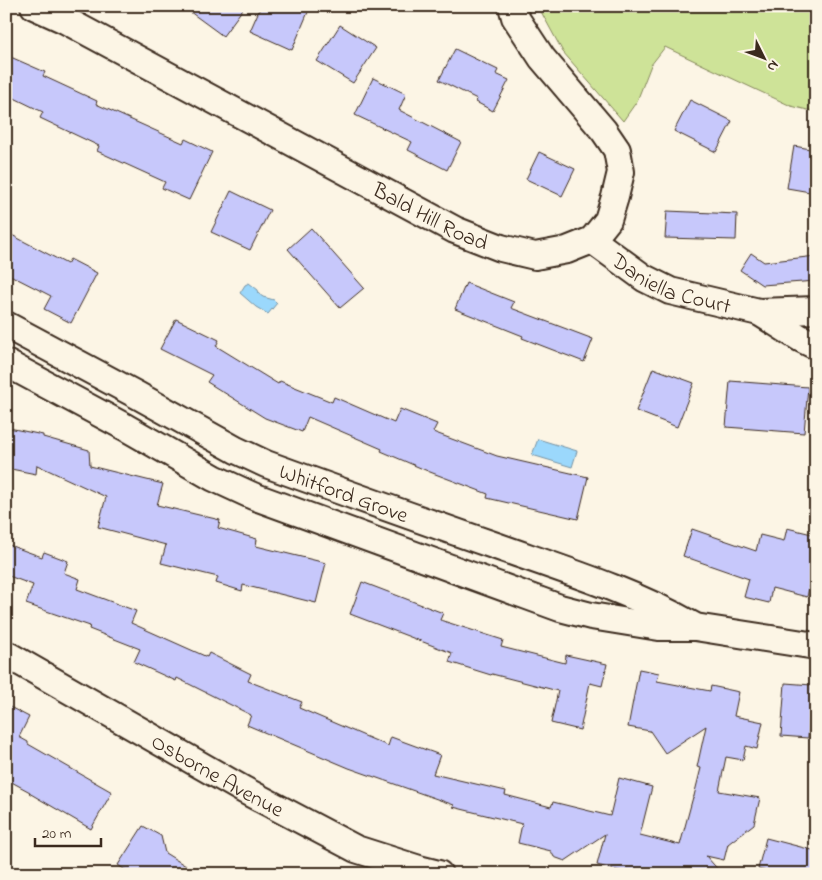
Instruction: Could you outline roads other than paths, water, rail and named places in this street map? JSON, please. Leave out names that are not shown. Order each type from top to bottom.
[{"type":"street","name":"Bald Hill Road","points":[[34,6],[65,20],[455,230],[501,248],[535,256],[567,250],[592,240],[608,220],[621,172],[617,150],[604,131],[542,58],[515,17],[512,6]]},
{"type":"street","name":"Daniella Court","points":[[592,240],[644,278],[670,292],[758,312],[816,310]]},
{"type":"street","name":"Daniella Court","points":[[758,312],[816,346]]},
{"type":"street","name":"Whitford Grove","points":[[6,325],[236,450],[266,464],[638,598],[695,627]]},
{"type":"street","name":"Whitford Grove","points":[[6,363],[125,427],[214,478],[253,496],[560,608],[591,616],[659,627],[695,627],[816,646]]},
{"type":"street","name":"Osborne Avenue","points":[[6,654],[244,790],[356,849],[439,874]]},
{"type":"water","points":[[249,283],[263,297],[274,300],[277,303],[268,314],[256,307],[240,293],[245,285]]},
{"type":"water","points":[[538,439],[577,451],[572,467],[532,455]]}]
